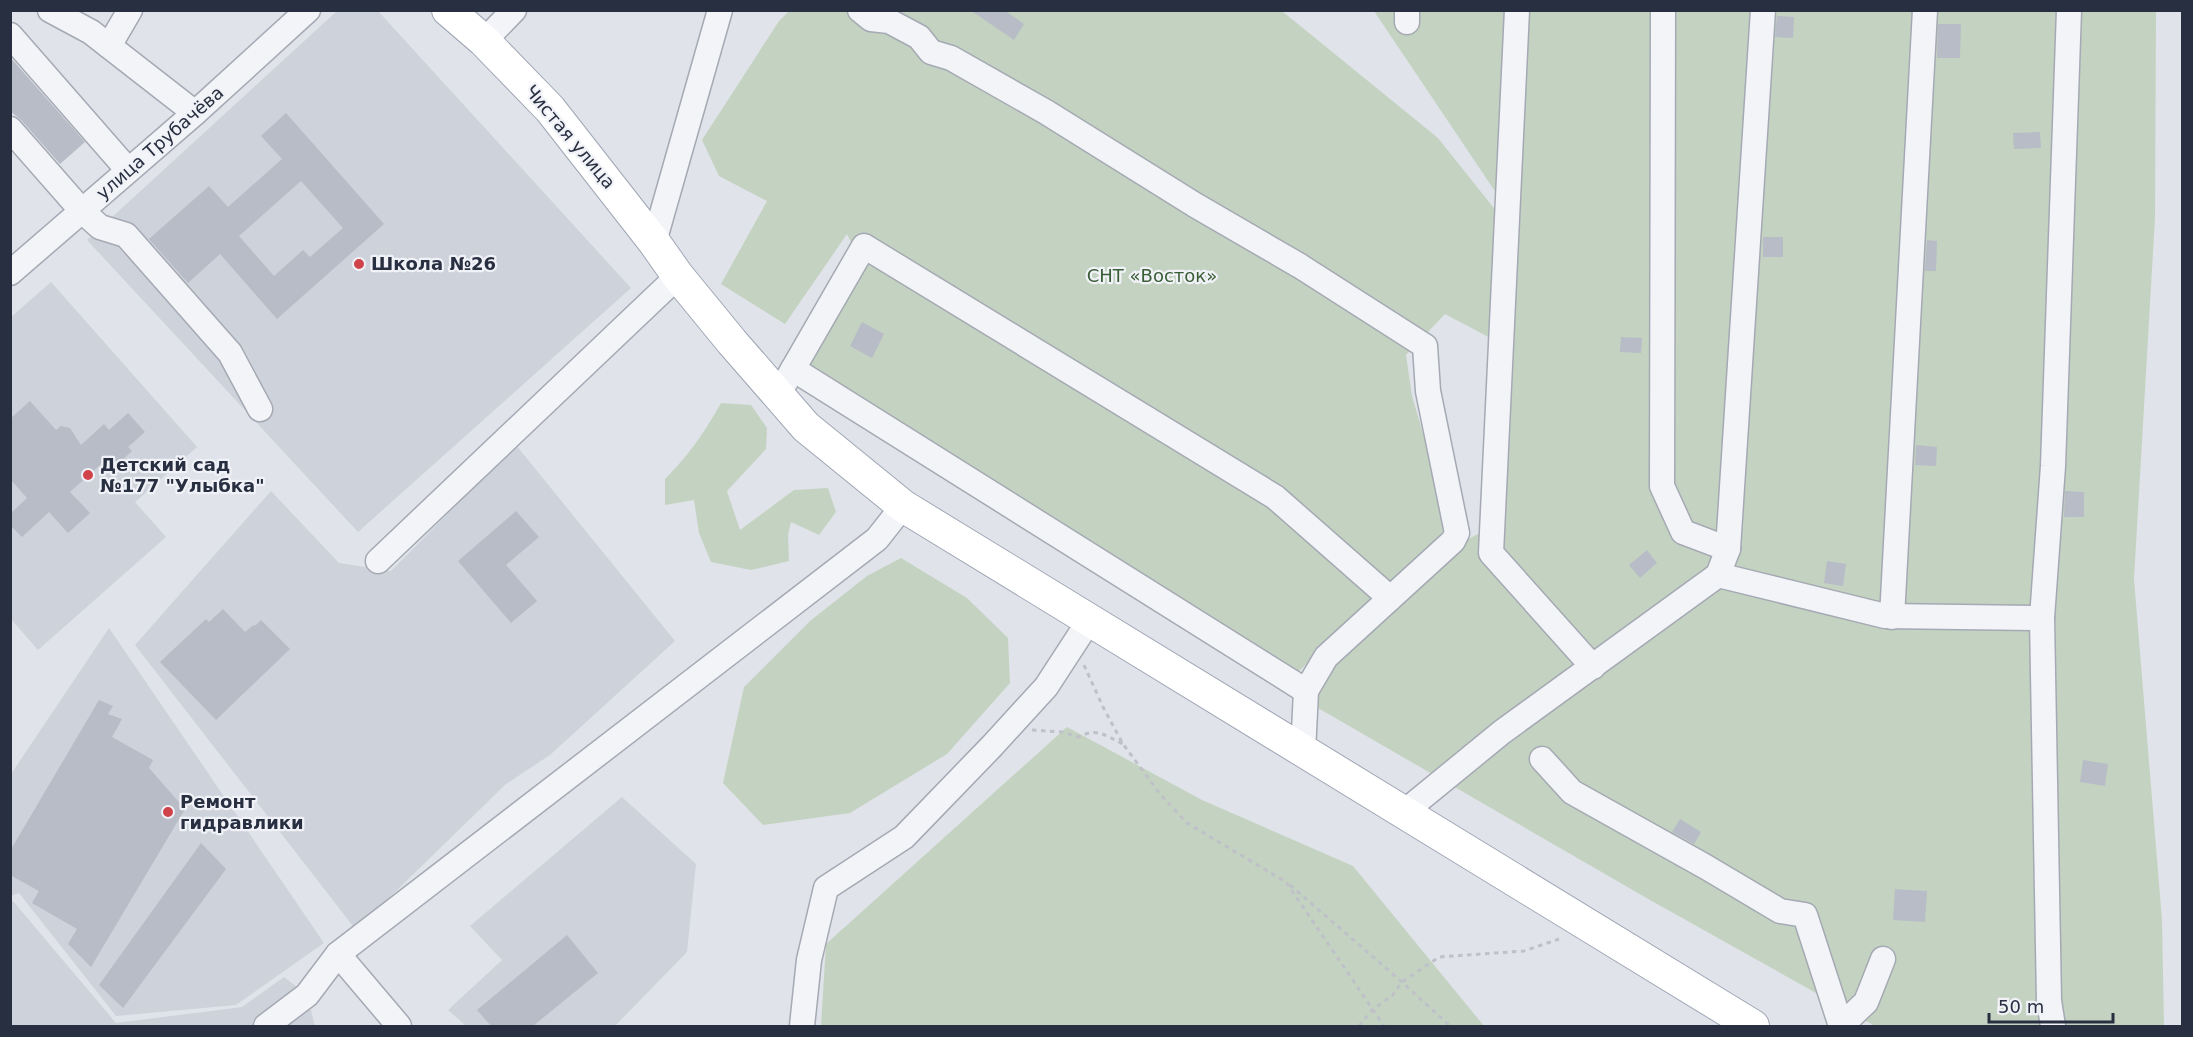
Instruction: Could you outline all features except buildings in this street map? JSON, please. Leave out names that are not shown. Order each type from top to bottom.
[{"type":"main road","name":"Чистая улица","points":[[448,10],[484,41],[550,109],[678,276],[732,342],[786,382],[806,427],[903,506],[1082,632],[1303,752],[1753,1026]]},
{"type":"street","points":[[50,10],[91,32],[195,113]]},
{"type":"street","points":[[109,46],[130,10]]},
{"type":"street","name":"улица Трубачёва","points":[[10,273],[195,113],[308,10]]},
{"type":"street","points":[[484,41],[514,10]]},
{"type":"street","points":[[654,242],[720,10]]},
{"type":"street","points":[[860,10],[871,19],[889,21],[919,37],[931,52],[951,58],[1046,112],[1195,205],[1300,266],[1425,346],[1428,392],[1457,533],[1453,541],[1326,657],[1306,691],[1303,752]]},
{"type":"street","points":[[1517,10],[1491,553],[1593,667]]},
{"type":"street","points":[[1663,10],[1662,486],[1683,532],[1728,549]]},
{"type":"street","points":[[1403,813],[1502,732],[1718,574],[1728,549],[1763,10]]},
{"type":"street","points":[[1892,616],[1925,10]]},
{"type":"street","points":[[2053,1026],[2049,1001],[2042,618],[2053,466],[2069,10]]},
{"type":"street","points":[[10,35],[128,171]]},
{"type":"street","points":[[10,129],[82,211],[100,227],[126,235],[230,353],[260,409]]},
{"type":"street","points":[[1306,691],[786,382],[864,246],[1275,497],[1390,598]]},
{"type":"street","points":[[378,561],[678,276]]},
{"type":"street","points":[[266,1026],[307,995],[338,954],[877,539],[903,506]]},
{"type":"street","points":[[1718,574],[1892,616],[2042,618]]},
{"type":"street","points":[[802,1026],[809,960],[826,888],[904,837],[1046,687],[1082,632]]},
{"type":"street","points":[[1542,759],[1572,792],[1780,911],[1805,915],[1841,1026],[1866,1002],[1883,959]]},
{"type":"street","points":[[338,954],[399,1026]]},
{"type":"path","points":[[1082,632],[1103,707],[1123,744],[1160,794],[1187,823],[1286,882],[1450,1026]]},
{"type":"path","points":[[1015,721],[1028,730],[1062,732],[1079,737],[1089,731],[1100,733],[1123,744]]},
{"type":"path","points":[[1286,882],[1384,1026]]},
{"type":"path","points":[[1359,1026],[1373,1009],[1392,996],[1402,982],[1439,957],[1524,951],[1559,939]]},
{"type":"shaded area","name":"Школа №26","points":[[337,11],[378,11],[631,288],[358,532],[87,240]]},
{"type":"shaded area","name":"Детский сад №177 \"Улыбка\"","points":[[51,282],[197,447],[135,502],[166,537],[38,650],[11,619],[10,318]]},
{"type":"shaded area","points":[[516,445],[675,641],[550,755],[506,784],[356,930],[135,645],[271,491],[339,563],[391,571]]},
{"type":"shaded area","points":[[109,628],[324,943],[236,1005],[116,1016],[19,893],[11,896],[11,774]]},
{"type":"shaded area","points":[[622,797],[696,864],[687,952],[615,1026],[466,1026],[448,1010],[502,960],[470,926]]},
{"type":"shaded area","points":[[13,901],[116,1023],[242,1007],[284,977],[307,995],[315,1026],[11,1026],[10,902]]},
{"type":"green space","name":"СНТ «Восток»","points":[[789,11],[1282,11],[1438,138],[1497,212],[1496,341],[1445,314],[1406,355],[1412,396],[1450,525],[1293,677],[804,362],[862,266],[847,234],[785,324],[721,284],[767,201],[719,176],[702,140],[779,21]]},
{"type":"green space","points":[[1374,11],[2156,11],[2155,218],[2134,579],[2162,920],[2164,1026],[1875,1026],[1650,900],[1318,708],[1312,684],[1463,542],[1504,520],[1517,224]]},
{"type":"green space","points":[[721,403],[751,405],[767,428],[766,449],[727,491],[740,530],[794,490],[828,488],[836,512],[819,535],[791,522],[788,535],[789,561],[751,570],[711,562],[699,533],[694,500],[665,505],[665,479],[696,443]]},
{"type":"green space","points":[[901,558],[967,598],[1008,638],[1010,683],[947,754],[850,813],[763,825],[723,783],[744,687],[810,621],[867,576]]},
{"type":"green space","points":[[1067,727],[1202,800],[1353,866],[1484,1026],[821,1026],[826,944]]},
{"type":"place","name":"Школа №26","points":[[359,264]]},
{"type":"place","name":"Детский сад №177 \"Улыбка\"","points":[[88,475]]},
{"type":"place","name":"Ремонт гидравлики","points":[[168,812]]}]
